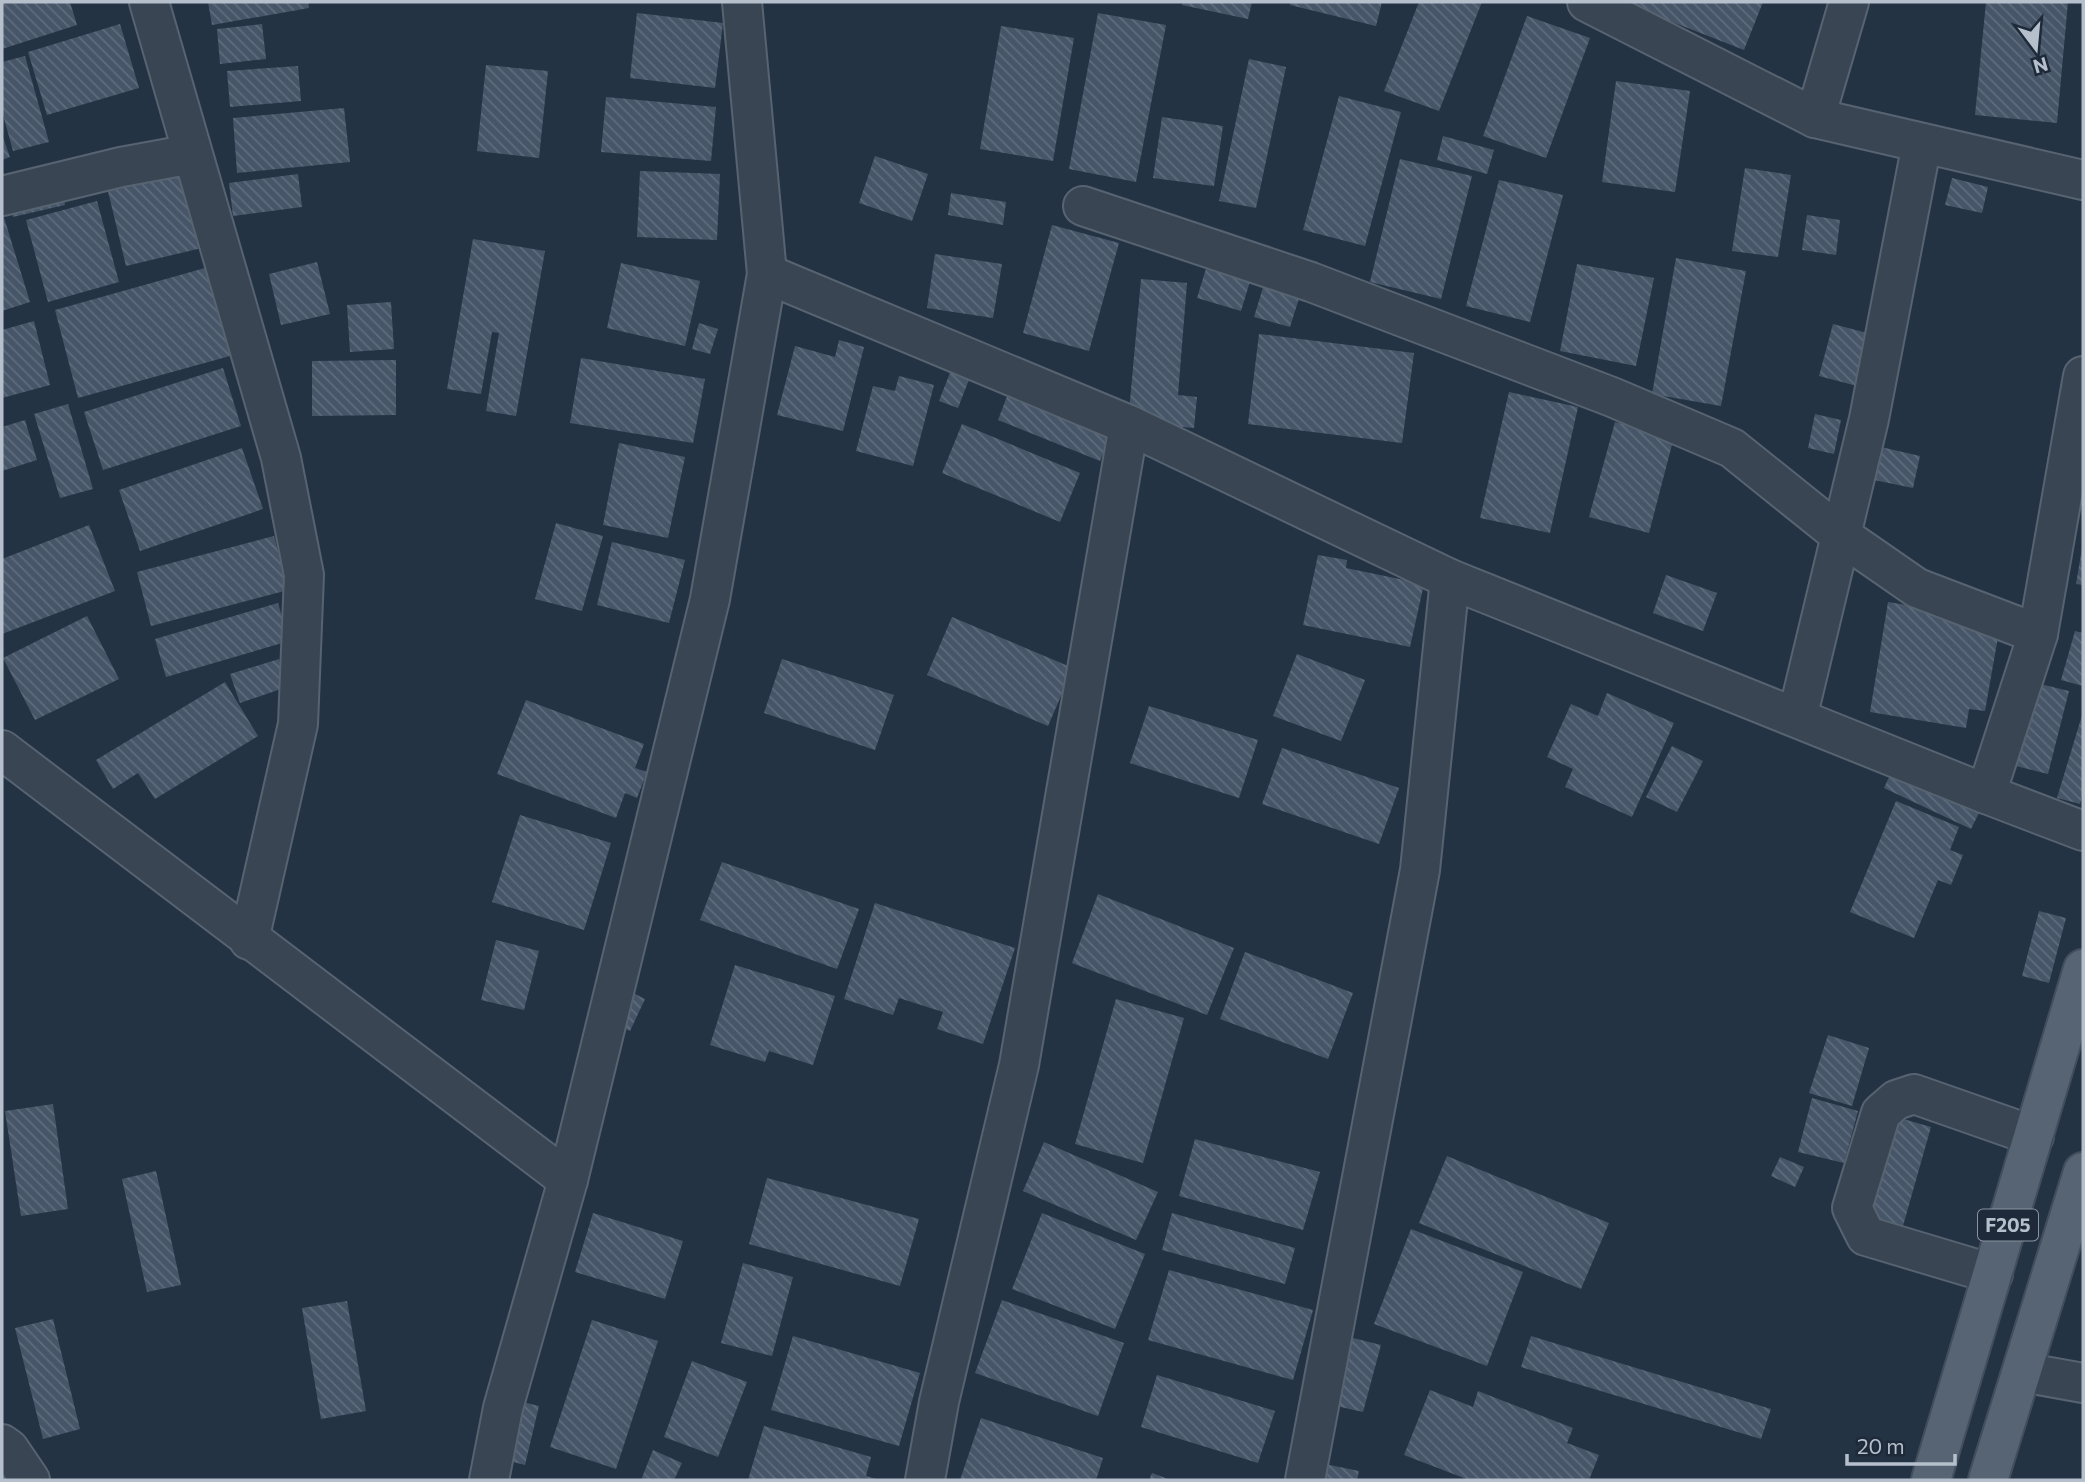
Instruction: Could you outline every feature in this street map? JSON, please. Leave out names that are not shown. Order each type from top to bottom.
[{"type":"main road","name":"F205","points":[[1930,1480],[2083,969]]},
{"type":"main road","name":"F205","points":[[1988,1480],[2083,1172]]},
{"type":"street","points":[[149,2],[281,458],[304,575],[298,724],[249,940]]},
{"type":"street","points":[[489,1480],[503,1408],[568,1180],[710,599],[767,274],[743,2]]},
{"type":"street","points":[[1587,2],[1815,118],[2083,180]]},
{"type":"street","points":[[1815,118],[1849,2]]},
{"type":"street","points":[[1799,710],[1839,534],[1869,419],[1922,142]]},
{"type":"street","points":[[2,196],[121,167],[192,155]]},
{"type":"street","points":[[1083,206],[1311,282],[1612,397],[1732,448],[1839,534],[1917,588],[2038,634]]},
{"type":"street","points":[[767,274],[1129,425],[1450,579],[2083,831]]},
{"type":"street","points":[[1986,794],[2038,634],[2083,376]]},
{"type":"street","points":[[925,1480],[939,1402],[1019,1065],[1129,425]]},
{"type":"street","points":[[1305,1480],[1420,870],[1450,579]]},
{"type":"street","points":[[2,750],[568,1180]]},
{"type":"street","points":[[1993,1275],[1866,1237],[1852,1208],[1881,1113],[1896,1100],[1914,1094],[2034,1136]]},
{"type":"street","points":[[2022,1372],[2083,1383]]},
{"type":"street","points":[[2,1444],[30,1480]]},
{"type":"building","points":[[2,2],[70,2],[77,25],[2,49]]},
{"type":"building","points":[[208,2],[308,2],[309,8],[212,25]]},
{"type":"building","points":[[1182,2],[1252,2],[1248,19],[1182,5]]},
{"type":"building","points":[[1290,2],[1382,2],[1376,26],[1290,5]]},
{"type":"building","points":[[1419,2],[1482,2],[1439,111],[1384,91]]},
{"type":"building","points":[[1621,2],[1763,2],[1744,50]]},
{"type":"building","points":[[1986,2],[2068,2],[2057,123],[1975,115]]},
{"type":"building","points":[[637,13],[723,23],[715,88],[630,78]]},
{"type":"building","points":[[1098,13],[1166,25],[1136,182],[1069,169]]},
{"type":"building","points":[[1527,16],[1590,38],[1546,158],[1483,136]]},
{"type":"building","points":[[120,24],[139,88],[47,115],[28,52]]},
{"type":"building","points":[[262,24],[266,59],[220,64],[217,29]]},
{"type":"building","points":[[1001,26],[1074,38],[1053,161],[980,149]]},
{"type":"building","points":[[25,56],[49,142],[13,151],[2,111],[2,62]]},
{"type":"building","points":[[1249,59],[1286,67],[1256,208],[1219,201]]},
{"type":"building","points":[[486,65],[548,71],[539,158],[477,151]]},
{"type":"building","points":[[298,66],[301,101],[230,107],[227,71]]},
{"type":"building","points":[[1616,81],[1690,91],[1675,192],[1602,182]]},
{"type":"building","points":[[1339,96],[1401,112],[1365,246],[1303,230]]},
{"type":"building","points":[[606,97],[716,107],[711,161],[601,152]]},
{"type":"building","points":[[344,108],[350,162],[237,173],[233,118]]},
{"type":"building","points":[[1162,117],[1223,126],[1214,186],[1153,178]]},
{"type":"building","points":[[2,135],[10,157],[2,160]]},
{"type":"building","points":[[1443,136],[1494,150],[1487,174],[1437,160]]},
{"type":"building","points":[[875,156],[928,174],[912,221],[859,203]]},
{"type":"building","points":[[1400,159],[1472,176],[1441,299],[1370,282]]},
{"type":"building","points":[[182,165],[202,248],[126,266],[106,183]]},
{"type":"building","points":[[1745,168],[1791,175],[1778,257],[1732,251]]},
{"type":"building","points":[[640,171],[720,174],[717,240],[637,237]]},
{"type":"building","points":[[298,174],[302,207],[233,216],[229,183]]},
{"type":"building","points":[[1952,178],[1988,187],[1982,213],[1945,205]]},
{"type":"building","points":[[1499,180],[1563,195],[1530,322],[1466,306]]},
{"type":"building","points":[[61,186],[65,205],[13,217],[9,199]]},
{"type":"building","points":[[951,193],[1006,202],[1003,225],[948,215]]},
{"type":"building","points":[[97,201],[119,282],[48,302],[26,220]]},
{"type":"building","points":[[2,211],[30,302],[2,311]]},
{"type":"building","points":[[1807,215],[1840,220],[1836,255],[1802,250]]},
{"type":"building","points":[[1052,225],[1119,243],[1089,351],[1023,333]]},
{"type":"building","points":[[473,239],[545,251],[516,416],[486,411],[499,333],[492,332],[481,394],[447,389]]},
{"type":"building","points":[[935,254],[1002,264],[993,318],[927,308]]},
{"type":"building","points":[[1676,258],[1746,271],[1721,406],[1652,394]]},
{"type":"building","points":[[317,262],[330,314],[281,325],[269,274]]},
{"type":"building","points":[[1208,262],[1252,275],[1241,311],[1197,298]]},
{"type":"building","points":[[621,263],[700,281],[685,346],[607,328]]},
{"type":"building","points":[[1577,264],[1654,278],[1636,366],[1560,351]]},
{"type":"building","points":[[205,268],[230,356],[78,398],[55,310]]},
{"type":"building","points":[[1141,279],[1187,283],[1178,395],[1197,397],[1194,428],[1146,424],[1129,412]]},
{"type":"building","points":[[1265,281],[1301,292],[1290,327],[1254,317]]},
{"type":"building","points":[[391,302],[394,349],[350,352],[347,305]]},
{"type":"building","points":[[34,321],[50,385],[2,398],[2,330]]},
{"type":"building","points":[[699,323],[718,329],[710,354],[692,349]]},
{"type":"building","points":[[1833,324],[1875,335],[1861,387],[1819,376]]},
{"type":"building","points":[[1259,334],[1414,353],[1402,443],[1248,424]]},
{"type":"building","points":[[839,340],[864,347],[843,431],[777,415],[795,346],[835,357]]},
{"type":"building","points":[[581,358],[705,379],[693,443],[570,423]]},
{"type":"building","points":[[396,360],[396,415],[312,416],[312,361]]},
{"type":"building","points":[[953,365],[972,372],[958,408],[939,401]]},
{"type":"building","points":[[223,368],[241,426],[103,470],[84,412]]},
{"type":"building","points":[[899,376],[934,385],[913,466],[856,451],[873,386],[895,391]]},
{"type":"building","points":[[1009,391],[1112,432],[1100,461],[998,420]]},
{"type":"building","points":[[1509,392],[1578,407],[1550,533],[1480,518]]},
{"type":"building","points":[[68,404],[93,489],[60,498],[34,414]]},
{"type":"building","points":[[1815,414],[1841,420],[1834,454],[1808,448]]},
{"type":"building","points":[[25,420],[37,460],[2,471],[2,427]]},
{"type":"building","points":[[1615,422],[1674,437],[1649,533],[1589,517]]},
{"type":"building","points":[[962,424],[1080,473],[1060,522],[942,473]]},
{"type":"building","points":[[619,443],[685,457],[668,538],[603,525]]},
{"type":"building","points":[[1881,447],[1920,456],[1913,488],[1874,480]]},
{"type":"building","points":[[242,448],[263,509],[140,551],[119,490]]},
{"type":"building","points":[[556,523],[603,536],[582,611],[535,599]]},
{"type":"building","points":[[89,525],[115,591],[2,634],[2,559]]},
{"type":"building","points":[[274,536],[288,590],[151,626],[137,572]]},
{"type":"building","points":[[612,542],[685,560],[669,623],[597,605]]},
{"type":"building","points":[[2083,548],[2083,585],[2076,584]]},
{"type":"building","points":[[1318,555],[1347,560],[1346,568],[1424,584],[1410,647],[1303,625]]},
{"type":"building","points":[[1666,575],[1717,593],[1703,631],[1653,613]]},
{"type":"building","points":[[1888,602],[2001,620],[1985,711],[1969,709],[1966,728],[1870,712]]},
{"type":"building","points":[[278,603],[289,641],[166,677],[155,639]]},
{"type":"building","points":[[87,616],[119,679],[35,720],[3,658]]},
{"type":"building","points":[[952,617],[1073,668],[1048,726],[927,675]]},
{"type":"building","points":[[2075,631],[2083,633],[2083,686],[2061,680]]},
{"type":"building","points":[[1297,654],[1365,680],[1341,741],[1273,716]]},
{"type":"building","points":[[279,659],[287,687],[240,703],[230,674]]},
{"type":"building","points":[[782,659],[894,695],[875,750],[764,713]]},
{"type":"building","points":[[225,682],[258,736],[155,799],[138,773],[113,789],[96,760]]},
{"type":"building","points":[[2032,682],[2069,691],[2048,774],[2012,765]]},
{"type":"building","points":[[1607,693],[1674,723],[1632,817],[1565,787],[1573,769],[1547,757],[1571,704],[1598,716]]},
{"type":"building","points":[[526,700],[644,744],[635,768],[647,772],[637,798],[625,793],[616,818],[497,774]]},
{"type":"building","points":[[1149,706],[1258,740],[1239,798],[1130,763]]},
{"type":"building","points":[[2083,712],[2083,792],[2080,804],[2057,798]]},
{"type":"building","points":[[1672,746],[1703,761],[1677,812],[1646,797]]},
{"type":"building","points":[[1282,748],[1399,788],[1379,844],[1262,804]]},
{"type":"building","points":[[1894,766],[1982,807],[1971,829],[1884,788]]},
{"type":"building","points":[[1896,801],[1959,827],[1950,850],[1963,855],[1951,885],[1938,880],[1914,938],[1850,912]]},
{"type":"building","points":[[520,815],[611,843],[584,930],[492,902]]},
{"type":"building","points":[[722,862],[859,909],[837,969],[700,920]]},
{"type":"building","points":[[1098,894],[1234,948],[1207,1015],[1072,963]]},
{"type":"building","points":[[875,903],[1015,948],[983,1044],[937,1029],[943,1012],[899,998],[893,1015],[844,999]]},
{"type":"building","points":[[2039,911],[2066,918],[2049,983],[2022,976]]},
{"type":"building","points":[[496,940],[539,951],[524,1010],[481,1000]]},
{"type":"building","points":[[1245,952],[1353,993],[1328,1059],[1220,1019]]},
{"type":"building","points":[[735,965],[835,996],[813,1065],[769,1051],[765,1062],[710,1045]]},
{"type":"building","points":[[627,990],[645,999],[630,1031],[611,1022]]},
{"type":"building","points":[[1116,999],[1184,1018],[1143,1163],[1075,1144]]},
{"type":"building","points":[[1828,1035],[1869,1048],[1852,1106],[1809,1093]]},
{"type":"building","points":[[1812,1098],[1858,1111],[1844,1163],[1798,1152]]},
{"type":"building","points":[[53,1104],[68,1209],[21,1216],[5,1111]]},
{"type":"building","points":[[1893,1116],[1931,1127],[1901,1233],[1862,1223]]},
{"type":"building","points":[[1195,1139],[1320,1172],[1303,1230],[1179,1196]]},
{"type":"building","points":[[1044,1142],[1158,1192],[1136,1240],[1023,1191]]},
{"type":"building","points":[[1447,1156],[1609,1223],[1581,1289],[1419,1223]]},
{"type":"building","points":[[1780,1157],[1804,1167],[1795,1187],[1771,1176]]},
{"type":"building","points":[[156,1171],[181,1285],[147,1292],[122,1179]]},
{"type":"building","points":[[767,1178],[919,1219],[900,1286],[749,1244]]},
{"type":"building","points":[[593,1213],[683,1241],[665,1299],[575,1272]]},
{"type":"building","points":[[1042,1213],[1145,1254],[1115,1329],[1012,1289]]},
{"type":"building","points":[[1172,1213],[1295,1248],[1285,1284],[1162,1250]]},
{"type":"building","points":[[1411,1229],[1523,1272],[1487,1366],[1374,1324]]},
{"type":"building","points":[[743,1263],[793,1277],[772,1356],[721,1343]]},
{"type":"building","points":[[1169,1270],[1313,1310],[1293,1380],[1148,1340]]},
{"type":"building","points":[[1002,1300],[1124,1343],[1098,1416],[975,1373]]},
{"type":"building","points":[[347,1301],[366,1411],[321,1419],[302,1308]]},
{"type":"building","points":[[53,1319],[80,1429],[43,1439],[15,1328]]},
{"type":"building","points":[[592,1320],[658,1341],[616,1469],[550,1447]]},
{"type":"building","points":[[793,1336],[920,1373],[899,1446],[771,1410]]},
{"type":"building","points":[[1531,1336],[1771,1409],[1761,1439],[1521,1367]]},
{"type":"building","points":[[1349,1337],[1381,1345],[1363,1412],[1332,1405]]},
{"type":"building","points":[[692,1361],[747,1382],[718,1457],[664,1437]]},
{"type":"building","points":[[1157,1375],[1275,1411],[1258,1463],[1141,1427]]},
{"type":"building","points":[[1430,1390],[1473,1407],[1478,1391],[1573,1428],[1567,1443],[1599,1455],[1589,1480],[1469,1480],[1404,1455]]},
{"type":"building","points":[[519,1401],[539,1406],[525,1465],[505,1460]]},
{"type":"building","points":[[981,1418],[1103,1458],[1096,1480],[960,1480]]},
{"type":"building","points":[[764,1426],[871,1457],[866,1476],[880,1480],[748,1480]]},
{"type":"building","points":[[653,1450],[682,1463],[674,1480],[641,1480]]},
{"type":"building","points":[[1325,1464],[1359,1471],[1357,1480],[1321,1480]]},
{"type":"building","points":[[1152,1473],[1171,1480],[1149,1480]]}]
